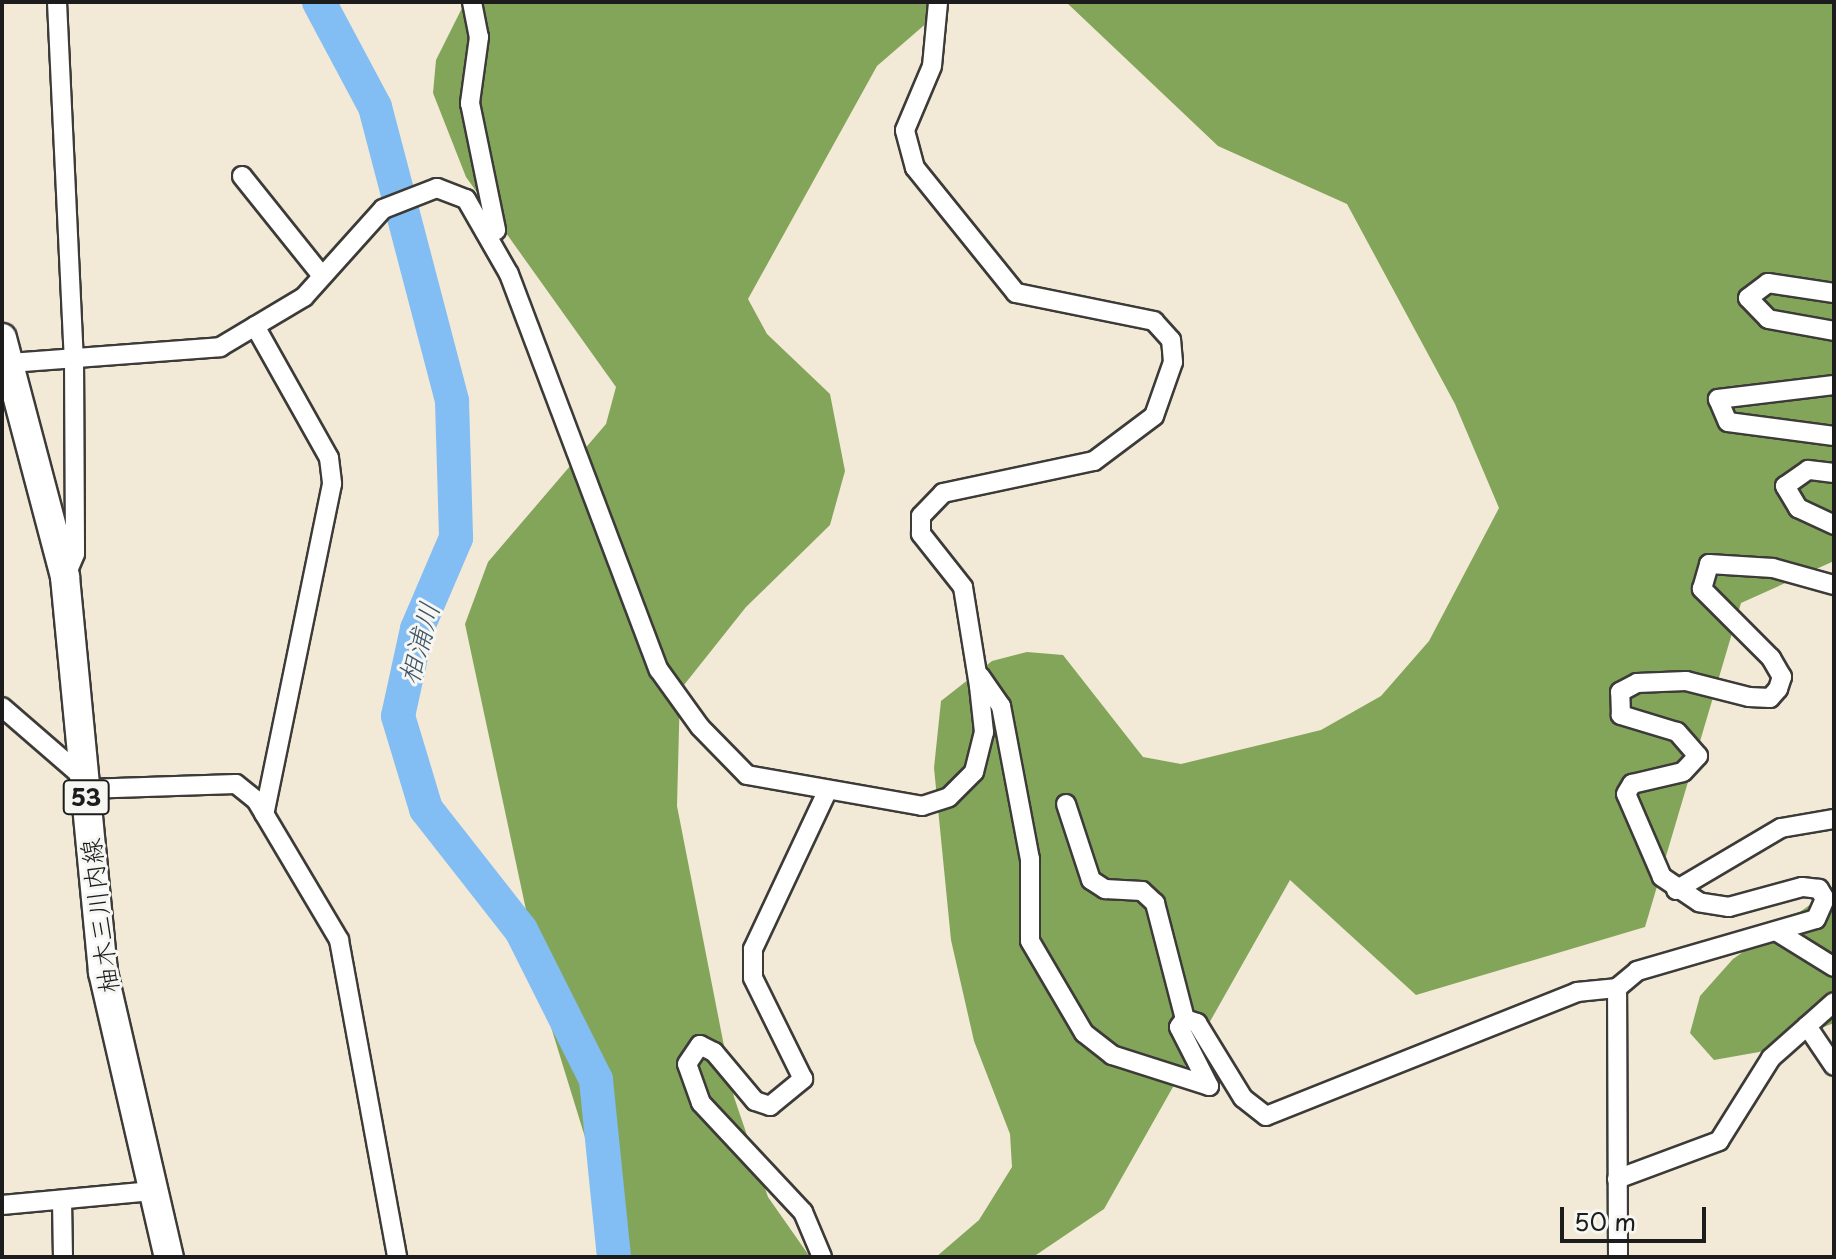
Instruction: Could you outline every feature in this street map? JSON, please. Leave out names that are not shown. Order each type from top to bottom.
[{"type":"main road","name":"柚木三川内線","points":[[6,350],[65,577],[103,972],[169,1257]]},
{"type":"street","points":[[57,2],[74,358],[75,554],[65,577]]},
{"type":"street","points":[[472,2],[479,37],[470,103],[497,249],[659,670],[747,775],[826,794],[922,806],[949,797],[974,772],[984,732],[963,587],[921,534],[921,516],[943,493],[1094,461],[1154,416],[1166,389],[1171,340],[1154,321],[1016,293],[915,168],[905,130],[932,66],[938,2]]},
{"type":"street","points":[[242,176],[322,276]]},
{"type":"street","points":[[6,350],[74,358],[220,347],[304,297],[383,209],[437,188],[466,199],[497,249]]},
{"type":"street","points":[[1834,293],[1768,283],[1748,298],[1768,319],[1834,331]]},
{"type":"street","points":[[255,326],[329,458],[332,484],[264,814]]},
{"type":"street","points":[[1834,385],[1718,399],[1728,422],[1834,436]]},
{"type":"street","points":[[1834,473],[1808,470],[1785,486],[1798,508],[1834,525]]},
{"type":"street","points":[[1066,804],[1091,880],[1105,889],[1142,891],[1155,903],[1185,1019],[1210,1036],[1243,1098],[1266,1116],[1577,992],[1617,988],[1637,971],[1816,919],[1823,893],[1802,887],[1729,907],[1676,890],[1662,877],[1626,794],[1632,784],[1695,765],[1695,745],[1621,715],[1620,692],[1637,683],[1686,681],[1749,697],[1770,698],[1778,689],[1782,677],[1771,658],[1702,589],[1709,564],[1773,568],[1834,585]]},
{"type":"street","points":[[977,672],[1001,706],[1030,859],[1030,941],[1076,1020],[1112,1055],[1209,1086],[1179,1027],[1185,1019]]},
{"type":"street","points":[[2,708],[85,784],[236,784],[264,814],[339,940],[397,1257]]},
{"type":"street","points":[[822,1257],[803,1212],[701,1103],[687,1064],[700,1045],[714,1052],[755,1101],[770,1106],[803,1079],[753,978],[753,949],[826,794]]},
{"type":"street","points":[[1676,890],[1781,828],[1834,819]]},
{"type":"street","points":[[1776,931],[1834,967]]},
{"type":"street","points":[[1617,988],[1618,1257]]},
{"type":"street","points":[[1617,1179],[1719,1141],[1745,1092],[1834,1002]]},
{"type":"street","points":[[1807,1026],[1834,1066]]},
{"type":"street","points":[[2,1205],[152,1191]]},
{"type":"street","points":[[62,1200],[63,1257]]},
{"type":"green space","points":[[465,2],[951,2],[877,66],[748,299],[767,334],[830,394],[845,471],[830,525],[746,607],[680,690],[677,806],[734,1097],[768,1197],[810,1257],[622,1257],[551,1027],[465,624],[488,562],[606,424],[616,387],[466,177],[433,93],[436,60]]},
{"type":"green space","points":[[1066,2],[1834,2],[1834,561],[1741,603],[1645,927],[1416,995],[1290,880],[1104,1209],[1033,1257],[936,1257],[979,1220],[1012,1167],[1010,1134],[974,1041],[951,940],[934,768],[941,701],[992,661],[1027,652],[1063,655],[1143,757],[1181,764],[1321,730],[1381,696],[1429,641],[1499,508],[1455,404],[1347,204],[1218,146]]},
{"type":"green space","points":[[1834,888],[1834,1023],[1759,1052],[1714,1060],[1690,1033],[1700,996],[1733,959]]},
{"type":"waterway","name":"相浦川","points":[[319,2],[375,107],[452,401],[456,538],[417,629],[398,716],[426,809],[521,930],[596,1080],[614,1257]]}]
